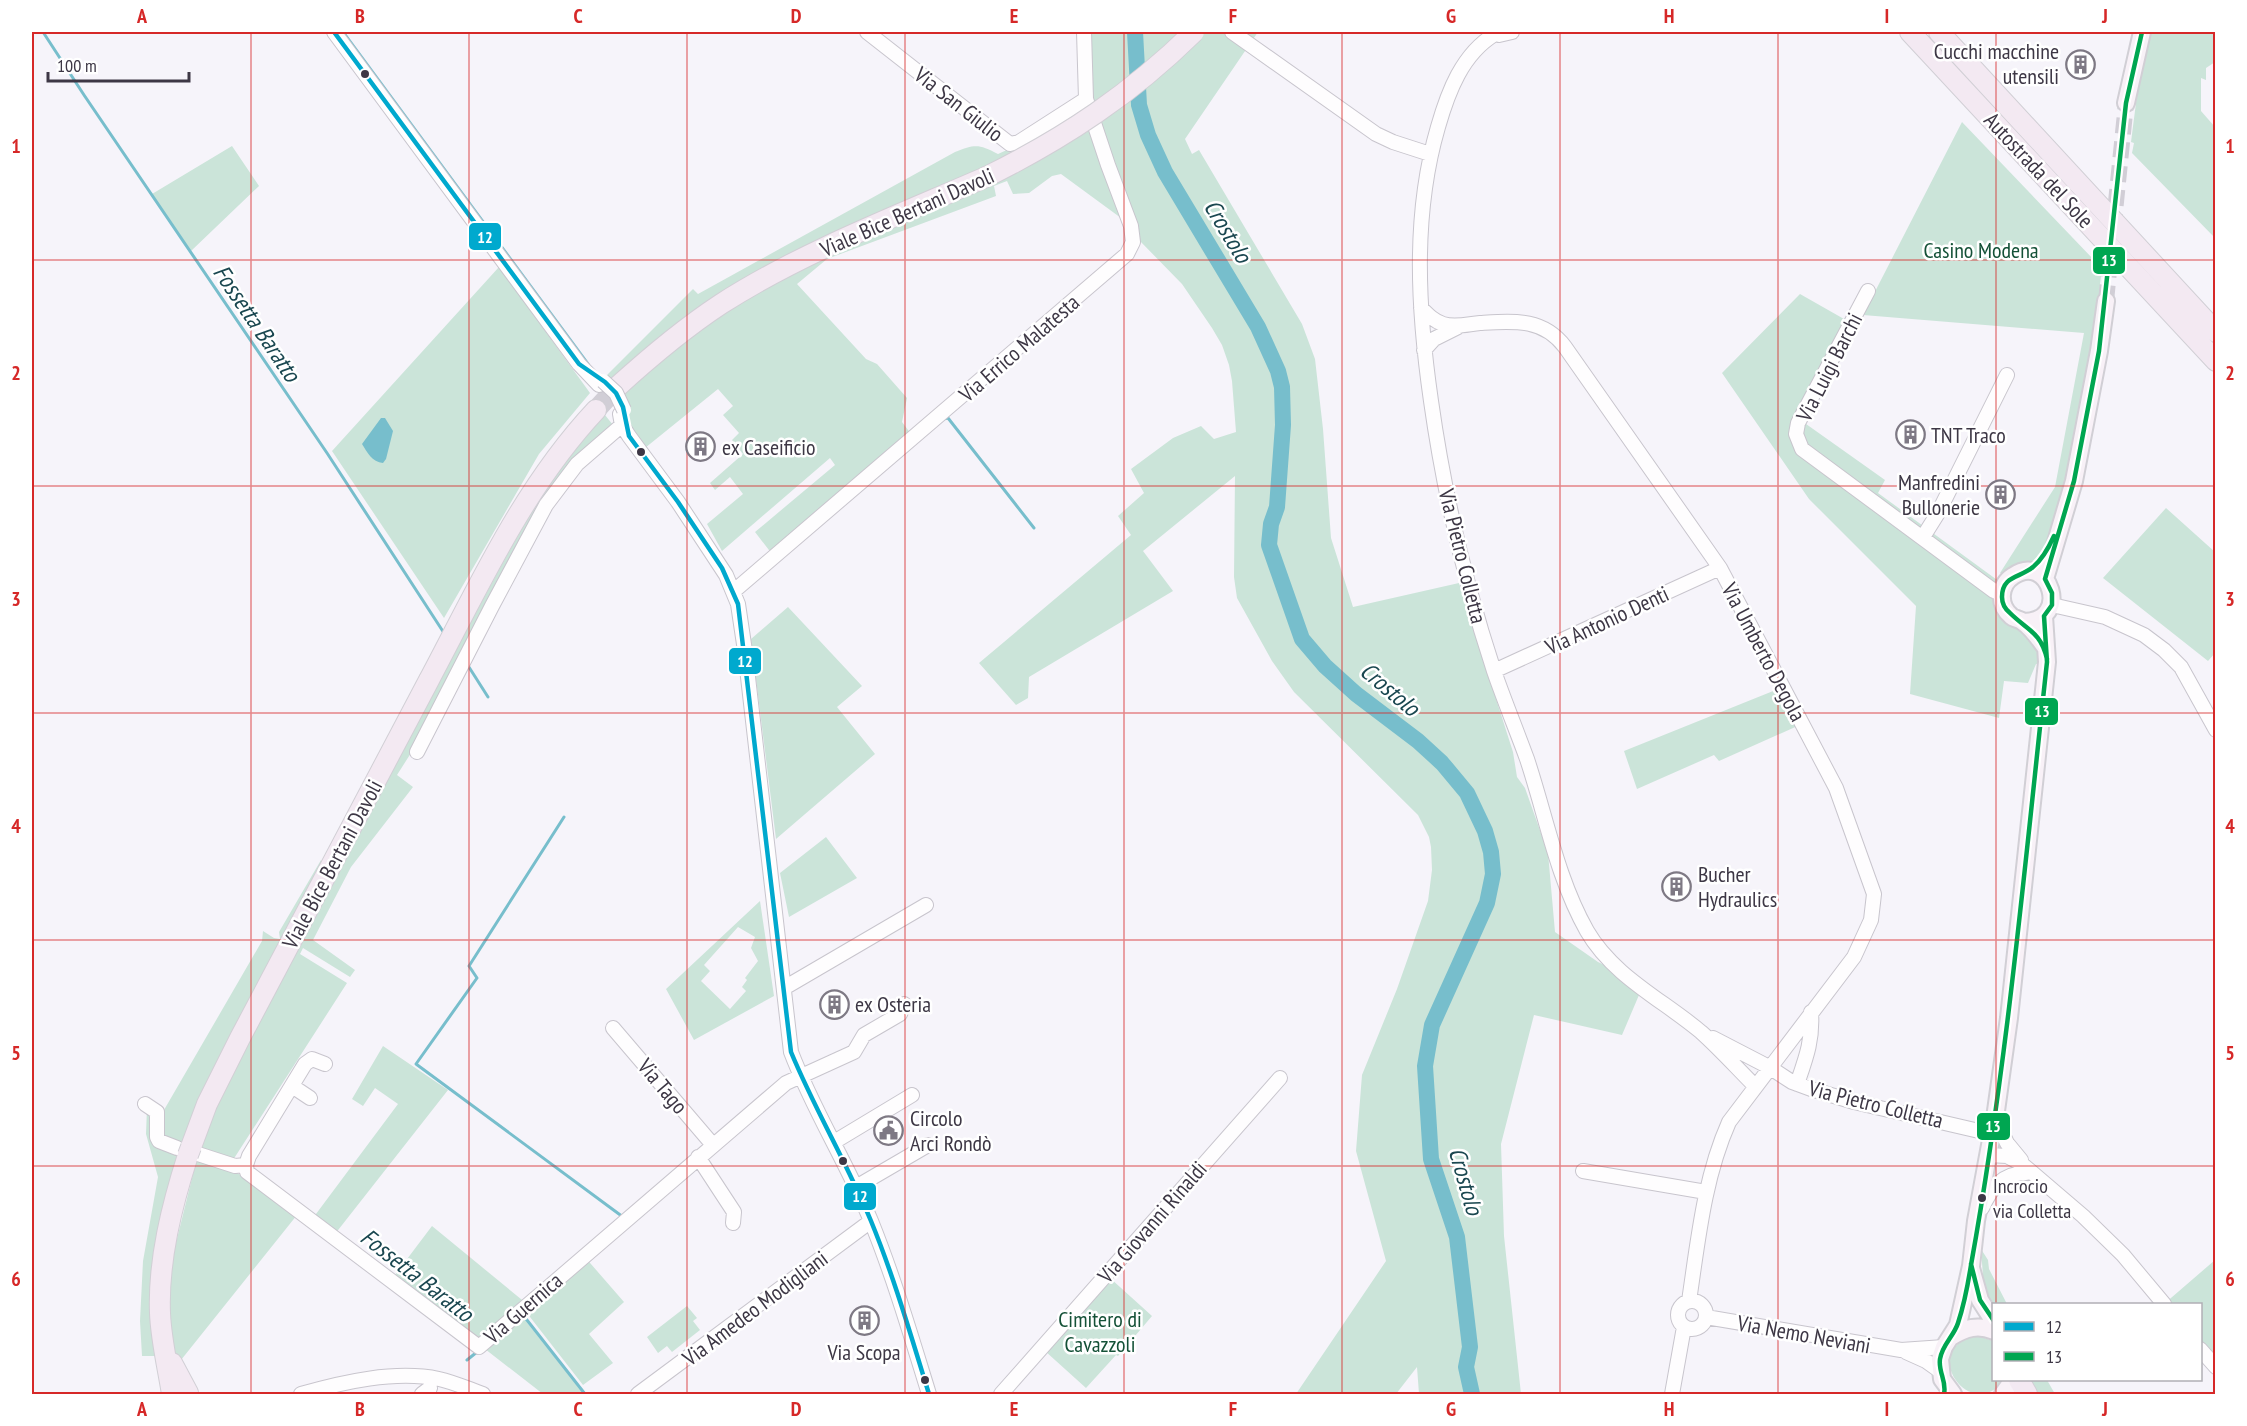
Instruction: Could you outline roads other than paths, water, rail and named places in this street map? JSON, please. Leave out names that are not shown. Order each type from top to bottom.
[{"type":"highway","name":"Viale Bice Bertani Davoli","points":[[606,384],[723,303],[752,286],[835,244],[986,177],[1052,143],[1109,106],[1157,68],[1194,32]]},
{"type":"highway","name":"Autostrada del Sole","points":[[1910,32],[2216,361]]},
{"type":"highway","name":"Autostrada del Sole","points":[[1939,32],[2216,332]]},
{"type":"highway","name":"Viale Bice Bertani Davoli","points":[[184,1394],[166,1353],[160,1314],[164,1257],[174,1204],[189,1151],[217,1084],[489,565],[527,499],[560,453],[596,410]]},
{"type":"highway","points":[[2020,1381],[2027,1395]]},
{"type":"main road","points":[[2126,103],[2142,32]]},
{"type":"main road","points":[[2028,571],[2046,553],[2061,520],[2074,481],[2099,351],[2106,301]]},
{"type":"main road","points":[[2045,579],[2053,558],[2061,520]]},
{"type":"main road","points":[[1946,1387],[1940,1359],[1958,1325],[1971,1266],[1976,1221],[1994,1126],[2010,1007],[2047,662],[2045,647],[2050,586],[2035,572],[2019,572],[2010,577],[2004,585],[2002,594],[2004,607],[2012,617],[2023,622],[2045,647]]},
{"type":"main road","points":[[2023,622],[2031,622],[2048,610]]},
{"type":"main road","points":[[1971,1266],[1980,1300],[1992,1319]]},
{"type":"main road","points":[[1948,1342],[1970,1328],[1980,1327],[1992,1330]]},
{"type":"main road","points":[[2003,1395],[2012,1381]]},
{"type":"street","points":[[334,32],[579,364],[606,384],[624,421],[717,560],[734,591],[745,651],[791,1052],[871,1221],[898,1292],[929,1395]]},
{"type":"street","name":"Via San Giulio","points":[[867,32],[1010,144],[1019,142],[1086,99]]},
{"type":"street","name":"Via Errico Malatesta","points":[[734,591],[1127,254],[1133,242],[1131,226],[1086,99],[1084,32]]},
{"type":"street","points":[[1232,32],[1376,134],[1430,154]]},
{"type":"street","points":[[1490,32],[1504,35],[1512,32]]},
{"type":"street","name":"Via Pietro Colletta","points":[[1490,32],[1473,51],[1448,96],[1430,154],[1422,216],[1421,308],[1425,350],[1438,454],[1463,564],[1494,671],[1527,760],[1570,897],[1589,934],[1633,981],[1700,1032],[1755,1086]]},
{"type":"street","name":"Via Luigi Barchi","points":[[1868,291],[1798,423],[1796,434],[1802,449],[1994,591],[2002,594]]},
{"type":"street","name":"Via Umberto Degola","points":[[1421,308],[1445,325],[1530,323],[1545,328],[1558,338],[1720,568],[1836,788],[1874,894],[1871,921],[1854,957],[1729,1122],[1716,1150],[1706,1192],[1689,1301]]},
{"type":"street","name":"Via Umberto Degola","points":[[1425,350],[1434,339],[1443,333],[1466,325]]},
{"type":"street","points":[[1923,537],[1938,513],[2007,375]]},
{"type":"street","points":[[417,752],[546,505],[577,464],[624,421]]},
{"type":"street","name":"Via Antonio Denti","points":[[1494,671],[1720,568]]},
{"type":"street","points":[[2048,610],[2105,617],[2144,635],[2181,667],[2216,730]]},
{"type":"street","points":[[784,988],[926,904]]},
{"type":"street","name":"Via Guernica","points":[[246,1165],[247,1172],[253,1178],[271,1188],[479,1347],[786,1083],[854,1052],[864,1035],[900,1014],[904,1004]]},
{"type":"street","points":[[1797,1084],[1809,1049],[1812,1033],[1811,1012]]},
{"type":"street","name":"Via Tago","points":[[613,1028],[712,1145]]},
{"type":"street","name":"Via Pietro Colletta","points":[[1700,1032],[1797,1084],[1854,1102],[1994,1126]]},
{"type":"street","points":[[144,1104],[157,1112],[157,1137],[164,1143],[235,1166],[246,1165],[249,1156],[308,1061],[316,1059],[325,1064]]},
{"type":"street","name":"Via Giovanni Rinaldi","points":[[1000,1395],[1280,1078]]},
{"type":"street","points":[[292,1086],[310,1098]]},
{"type":"street","points":[[834,1142],[912,1095]]},
{"type":"street","points":[[1994,1126],[2032,1174]]},
{"type":"street","points":[[856,1187],[928,1145]]},
{"type":"street","points":[[1988,1155],[2010,1156],[2019,1161],[2083,1216],[2123,1255],[2162,1303]]},
{"type":"street","points":[[698,1157],[734,1212],[733,1223]]},
{"type":"street","points":[[1583,1171],[1706,1192]]},
{"type":"street","points":[[1976,1221],[1988,1195],[2000,1182],[2014,1174],[2032,1174]]},
{"type":"street","name":"Via Amedeo Modigliani","points":[[638,1395],[871,1221]]},
{"type":"street","points":[[1689,1301],[1701,1305],[1706,1317],[1697,1328],[1688,1329],[1678,1319],[1678,1310],[1689,1301]]},
{"type":"street","name":"Via Nemo Neviani","points":[[1706,1317],[1901,1350],[1926,1361],[1946,1387]]},
{"type":"street","points":[[1672,1395],[1684,1327]]},
{"type":"street","name":"Via Nemo Neviani","points":[[1901,1350],[1948,1342]]},
{"type":"street","points":[[2202,1351],[2216,1367]]},
{"type":"street","points":[[301,1395],[334,1385],[401,1377],[438,1379],[483,1395]]},
{"type":"water","points":[[381,418],[385,418],[393,431],[383,463],[373,459],[362,444]]},
{"type":"waterway","name":"Fossetta Baratto","points":[[43,32],[327,453],[444,633]]},
{"type":"waterway","points":[[343,32],[588,364]]},
{"type":"waterway","name":"Crostolo","points":[[1135,32],[1139,105],[1148,135],[1165,172],[1258,327],[1278,371],[1282,387],[1283,425],[1277,507],[1271,524],[1269,545],[1302,639],[1325,666],[1356,694],[1418,741],[1442,763],[1467,793],[1485,831],[1491,852],[1493,874],[1487,903],[1432,1025],[1425,1066],[1431,1159],[1457,1237],[1470,1347],[1466,1367],[1472,1394]]},
{"type":"waterway","points":[[943,419],[948,418],[1034,528]]},
{"type":"waterway","name":"Fossetta Baratto","points":[[467,664],[488,697]]},
{"type":"waterway","points":[[564,817],[469,966],[477,978],[416,1064],[623,1217]]},
{"type":"waterway","points":[[523,1315],[585,1394]]},
{"type":"waterway","points":[[467,1360],[477,1352]]},
{"type":"tunnel","points":[[2106,301],[2126,103]]},
{"type":"tunnel","points":[[596,410],[617,387]]},
{"type":"place","name":"Cucchi macchine utensili","points":[[2080,64]]},
{"type":"place","name":"TNT Traco","points":[[1910,435]]},
{"type":"place","name":"ex Caseificio","points":[[701,447]]},
{"type":"place","name":"Manfredini Bullonerie","points":[[2001,495]]},
{"type":"place","name":"Bucher Hydraulics","points":[[1677,887]]},
{"type":"place","name":"ex Osteria","points":[[834,1004]]},
{"type":"place","name":"Circolo Arci Rondò","points":[[889,1131]]},
{"type":"place","name":"Incrocio via Colletta","points":[[1982,1198]]},
{"type":"place","name":"Via Scopa","points":[[864,1320]]},
{"type":"park label","name":"Casino Modena","points":[[1981,250]]},
{"type":"park label","name":"Cimitero di Cavazzoli","points":[[1100,1332]]}]
